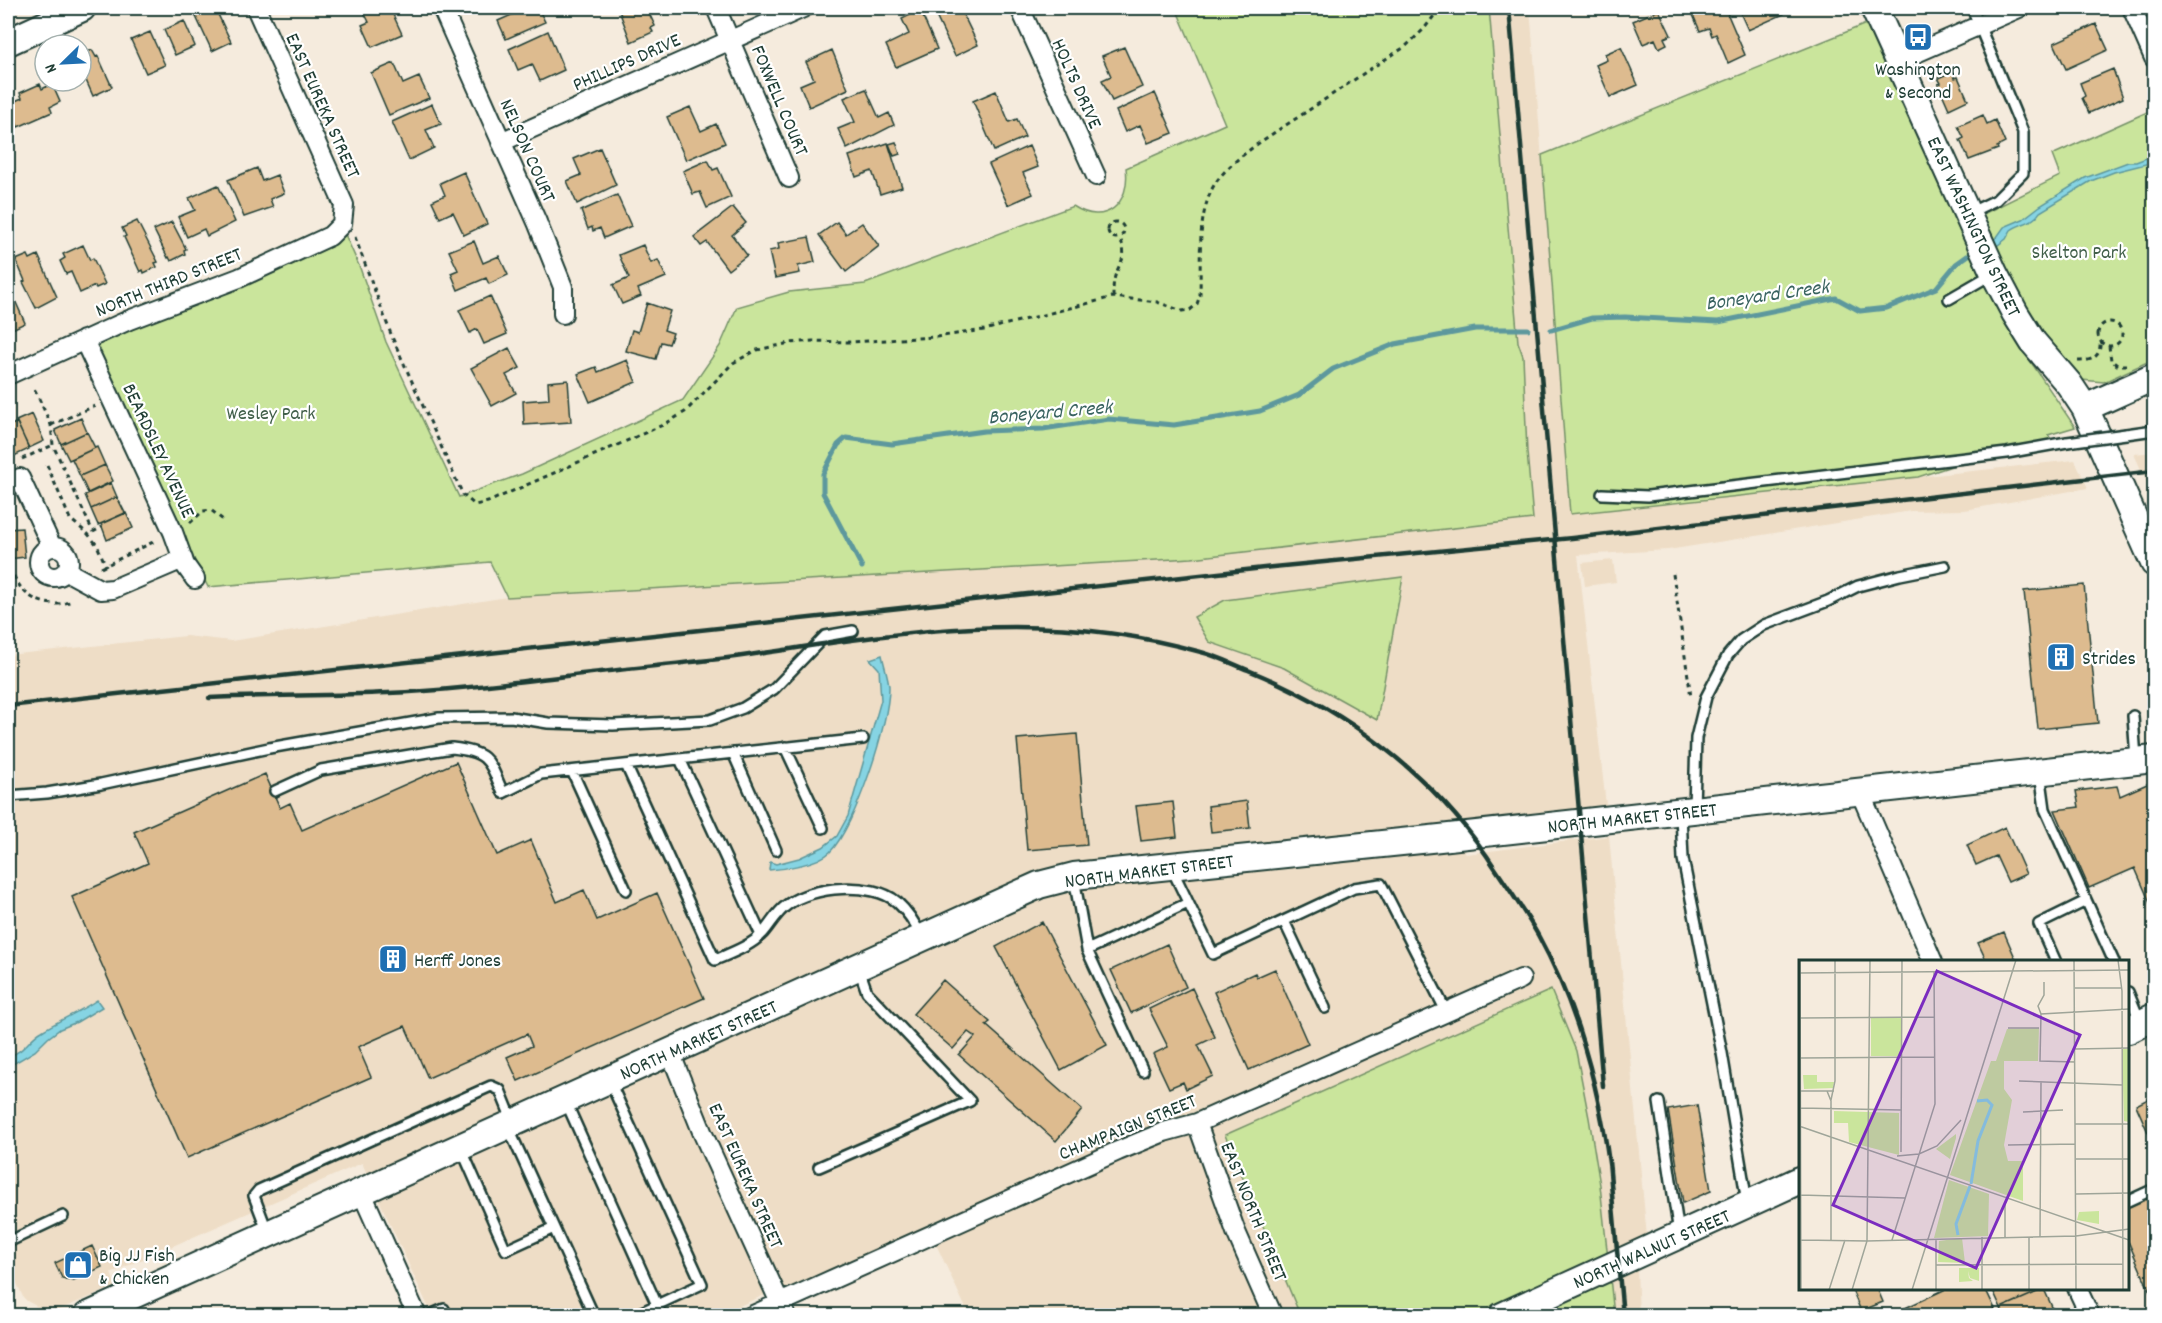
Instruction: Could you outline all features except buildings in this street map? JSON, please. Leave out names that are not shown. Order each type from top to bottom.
[{"type":"street","points":[[8,42],[82,8]]},
{"type":"street","name":"EAST EUREKA STREET","points":[[256,8],[344,205],[342,224]]},
{"type":"street","name":"NELSON COURT","points":[[441,8],[537,222],[563,287],[564,314]]},
{"type":"street","name":"FOXWELL COURT","points":[[716,8],[789,178]]},
{"type":"street","name":"PHILLIPS DRIVE","points":[[501,142],[803,8]]},
{"type":"street","name":"HOLTS DRIVE","points":[[1020,8],[1096,176]]},
{"type":"street","name":"EAST WASHINGTON STREET","points":[[1874,8],[1994,273],[2015,313],[2034,342],[2069,384],[2085,408],[2154,563]]},
{"type":"street","points":[[1898,61],[2019,8]]},
{"type":"street","points":[[2132,8],[2154,58]]},
{"type":"street","name":"NORTH THIRD STREET","points":[[8,375],[129,320],[238,278],[330,236],[342,224]]},
{"type":"street","name":"BEARDSLEY AVENUE","points":[[84,340],[173,532],[183,559],[195,579]]},
{"type":"street","points":[[2085,408],[2154,377]]},
{"type":"street","points":[[18,470],[52,547]]},
{"type":"street","points":[[52,547],[62,549],[69,561],[66,571],[53,578],[40,570],[40,555],[52,547]]},
{"type":"street","points":[[66,571],[101,590],[111,589],[183,559]]},
{"type":"street","name":"NORTH MARKET STREET","points":[[87,1316],[1039,885],[1074,876],[2145,760]]},
{"type":"street","points":[[1860,792],[1932,960]]},
{"type":"street","name":"CHAMPAIGN STREET","points":[[751,1316],[783,1309],[1118,1151],[1164,1132],[1197,1123],[1521,979]]},
{"type":"street","name":"EAST EUREKA STREET","points":[[670,1052],[703,1134],[783,1309]]},
{"type":"street","name":"EAST NORTH STREET","points":[[1197,1123],[1236,1232],[1273,1316]]},
{"type":"street","name":"NORTH WALNUT STREET","points":[[1502,1316],[1799,1180]]},
{"type":"street","points":[[360,1191],[417,1316]]},
{"type":"street","points":[[2078,1290],[2090,1316]]},
{"type":"lane","points":[[1967,213],[1996,200],[2023,172],[2023,132],[1972,8]]},
{"type":"lane","points":[[1949,299],[1994,273]]},
{"type":"lane","points":[[1602,494],[1648,496],[2007,453],[2154,430]]},
{"type":"lane","points":[[1747,1204],[1722,1053],[1683,859],[1696,738],[1706,697],[1728,655],[1742,640],[1764,625],[1818,605],[1858,586],[1945,566]]},
{"type":"lane","points":[[8,796],[47,793],[101,784],[268,748],[440,718],[512,717],[548,723],[612,725],[710,720],[743,708],[774,689],[825,636],[853,631]]},
{"type":"lane","points":[[2133,716],[2145,760]]},
{"type":"lane","points":[[274,791],[321,770],[452,748],[472,750],[488,760],[503,793],[540,774],[863,740]]},
{"type":"lane","points":[[785,747],[823,828]]},
{"type":"lane","points":[[733,753],[776,850]]},
{"type":"lane","points":[[680,759],[761,935]]},
{"type":"lane","points":[[626,765],[714,960],[753,942],[787,905],[803,896],[824,890],[876,891],[896,901],[913,920],[922,939]]},
{"type":"lane","points":[[572,771],[626,890]]},
{"type":"lane","points":[[2040,772],[2045,809],[2113,960]]},
{"type":"lane","points":[[1170,866],[1213,954],[1354,888],[1381,884],[1447,1013]]},
{"type":"lane","points":[[1074,876],[1087,950],[1143,1071]]},
{"type":"lane","points":[[2055,960],[2039,924],[2086,901]]},
{"type":"lane","points":[[1087,950],[1188,903]]},
{"type":"lane","points":[[1284,921],[1325,1008]]},
{"type":"lane","points":[[819,1167],[970,1101],[867,992],[858,967]]},
{"type":"lane","points":[[2129,995],[2146,1021]]},
{"type":"lane","points":[[609,1079],[702,1284],[633,1316]]},
{"type":"lane","points":[[268,1233],[254,1196],[259,1190],[491,1086],[500,1090],[510,1123],[594,1316]]},
{"type":"lane","points":[[565,1099],[662,1316]]},
{"type":"lane","points":[[1659,1102],[1679,1235]]},
{"type":"lane","points":[[460,1146],[506,1250],[554,1228]]},
{"type":"lane","points":[[2129,1200],[2154,1189]]},
{"type":"lane","points":[[8,1242],[63,1216]]},
{"type":"lane","points":[[428,1316],[444,1309]]},
{"type":"path","points":[[342,224],[354,234],[392,337],[463,495],[475,505],[488,502],[665,424],[686,412],[733,363],[757,350],[802,342],[850,342],[984,330],[1113,297],[1157,302],[1182,311],[1190,310],[1197,304],[1200,295],[1203,218],[1212,189],[1227,168],[1261,142],[1405,47],[1424,29],[1440,8]]},
{"type":"path","points":[[1111,217],[1113,222]]},
{"type":"path","points":[[1113,222],[1108,228],[1109,234],[1120,238]]},
{"type":"path","points":[[1113,222],[1121,223],[1125,228],[1120,238]]},
{"type":"path","points":[[1113,297],[1114,277],[1122,264],[1124,252],[1120,238]]},
{"type":"path","points":[[2077,361],[2088,361],[2097,357],[2100,350],[2098,332],[2102,325],[2109,322],[2117,323],[2122,330],[2122,338],[2117,344],[2109,346],[2100,340]]},
{"type":"path","points":[[2109,346],[2110,360],[2117,365],[2128,365]]},
{"type":"path","points":[[35,390],[51,426],[53,445],[106,566]]},
{"type":"path","points":[[51,426],[101,404]]},
{"type":"path","points":[[18,470],[53,445]]},
{"type":"path","points":[[47,465],[70,519],[90,533]]},
{"type":"path","points":[[183,528],[203,511],[211,510],[223,520]]},
{"type":"path","points":[[90,533],[102,527]]},
{"type":"path","points":[[111,589],[101,568],[162,537]]},
{"type":"path","points":[[8,571],[12,570],[19,587],[38,601],[50,605],[61,605],[73,601]]},
{"type":"path","points":[[1673,574],[1691,703]]},
{"type":"shaded area","points":[[1489,8],[1530,8],[1570,514],[2075,460],[2088,488],[1965,510],[1911,511],[1668,550],[1578,555],[1606,805],[1440,823],[1466,854],[1609,836],[1647,1237],[1608,1253],[1611,1280],[1637,1269],[1639,1315],[969,1315],[934,1240],[794,1303],[783,1287],[718,1315],[432,1315],[362,1163],[111,1273],[116,1286],[56,1311],[40,1308],[23,1297],[8,1263],[8,655],[186,636],[231,641],[507,597],[1192,558],[1533,519]]},
{"type":"shaded area","points":[[2154,452],[2154,486],[2149,487],[2134,454]]},
{"type":"shaded area","points":[[1613,560],[1616,582],[1585,586],[1582,563]]},
{"type":"green space","name":"Wesley Park","points":[[1176,8],[1489,8],[1518,342],[1523,356],[1527,452],[1533,519],[1192,558],[507,597],[490,562],[208,587],[85,340],[344,232],[360,268],[386,342],[459,497],[522,474],[683,400],[720,346],[737,307],[789,292],[865,284],[1073,206],[1095,214],[1105,213],[1113,208],[1120,201],[1124,192],[1126,168],[1225,124]]},
{"type":"green space","points":[[1871,22],[1981,273],[2014,337],[2075,427],[2048,435],[2053,441],[2013,446],[1918,477],[1570,514],[1542,155]]},
{"type":"green space","name":"Skelton Park","points":[[2154,109],[2154,359],[2104,382],[2081,380],[2052,351],[2020,305],[1979,216],[2060,176],[2052,155]]},
{"type":"green space","points":[[1403,577],[1377,720],[1284,668],[1209,642],[1194,617],[1225,600]]},
{"type":"green space","points":[[1551,990],[1576,1051],[1589,1118],[1600,1185],[1614,1315],[1300,1315],[1225,1135]]},
{"type":"water","points":[[2154,155],[2154,162],[2114,172],[2091,181],[2040,212],[2031,221],[2011,230],[2006,239],[1994,248],[1991,241],[2004,227],[2023,219],[2085,178]]},
{"type":"water","points":[[882,655],[889,686],[884,724],[869,773],[850,821],[840,839],[825,856],[801,865],[769,870],[770,862],[776,864],[799,858],[823,847],[837,836],[848,816],[881,700],[879,669],[870,659]]},
{"type":"water","points":[[97,1000],[102,1007],[60,1029],[35,1051],[8,1067],[8,1056],[19,1051],[42,1031]]},
{"type":"waterway","name":"Boneyard Creek","points":[[1551,330],[1592,318],[1625,317],[1718,322],[1836,298],[1860,311],[1887,308],[1936,288],[1956,264],[1970,254]]},
{"type":"waterway","name":"Boneyard Creek","points":[[862,567],[823,493],[823,474],[838,445],[846,438],[892,444],[984,431],[1043,429],[1109,419],[1174,425],[1260,411],[1299,395],[1333,369],[1395,344],[1475,329],[1528,329]]},
{"type":"railway","points":[[1509,8],[1603,1086]]},
{"type":"railway","points":[[8,706],[1273,567],[1572,538],[2154,471]]},
{"type":"railway","points":[[209,698],[455,689],[735,657],[883,636],[973,628],[1059,628],[1116,634],[1173,645],[1213,656],[1283,686],[1350,724],[1411,770],[1464,825],[1532,925],[1565,991],[1593,1078],[1610,1170]]},
{"type":"railway","points":[[1609,1161],[1623,1316]]},
{"type":"place","name":"Washington & Second","points":[[1918,37]]},
{"type":"place","name":"Strides","points":[[2061,657]]},
{"type":"place","name":"Herff Jones","points":[[393,959]]},
{"type":"place","name":"Big JJ Fish & Chicken","points":[[78,1265]]}]
